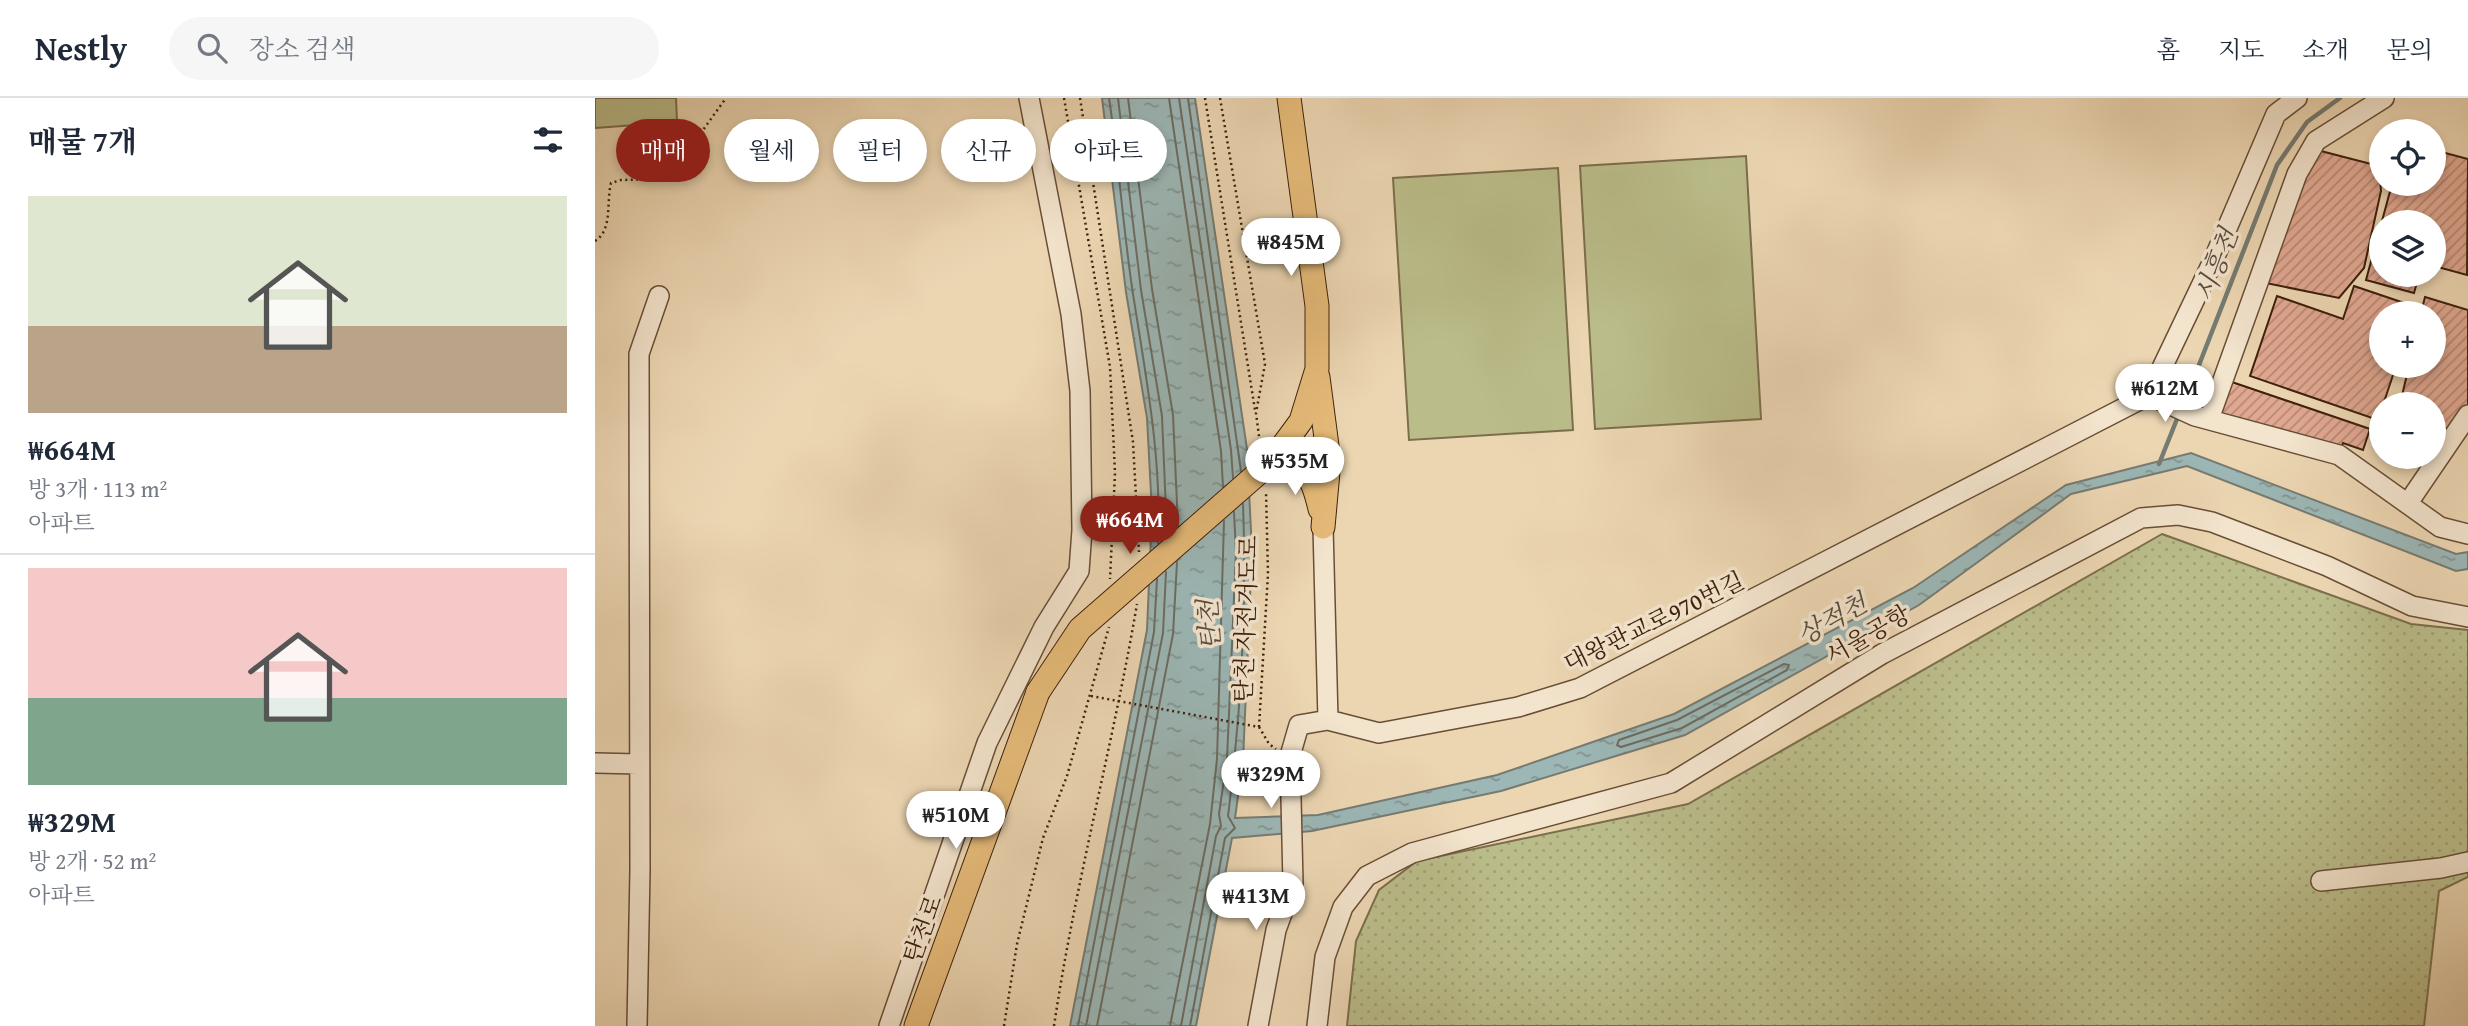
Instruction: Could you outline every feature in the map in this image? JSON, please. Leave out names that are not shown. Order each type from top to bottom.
[{"type":"main road","points":[[1289,98],[1317,306],[1317,369],[1329,461],[1323,527]]},
{"type":"main road","points":[[1268,465],[1301,421],[1317,369]]},
{"type":"main road","points":[[1268,465],[1302,468],[1315,488],[1323,527]]},
{"type":"main road","name":"탄천로","points":[[916,1026],[1038,692],[1080,629],[1268,465]]},
{"type":"street","points":[[889,1026],[987,743],[1044,627],[1079,571],[1082,530],[1080,391],[1071,314],[1029,98]]},
{"type":"street","points":[[2297,98],[2276,114],[2213,261],[2151,395],[2202,417],[2339,455],[2441,527],[2468,534]]},
{"type":"street","points":[[2202,417],[2297,174],[2316,141],[2384,98]]},
{"type":"street","points":[[637,1026],[640,870],[639,354],[659,296]]},
{"type":"street","name":"대왕판교로970번길","points":[[1328,720],[1379,733],[1518,706],[1580,688],[2151,395]]},
{"type":"street","points":[[2408,503],[2468,415]]},
{"type":"street","name":"서울공항","points":[[1317,1026],[1325,957],[1343,907],[1367,876],[1412,853],[1671,783],[1882,654],[2141,517],[2178,515],[2212,522],[2326,566],[2412,606],[2468,617]]},
{"type":"street","points":[[1258,1026],[1276,930],[1293,883],[1290,756],[1299,725],[1328,720],[1323,527]]},
{"type":"street","points":[[595,763],[639,764]]},
{"type":"street","points":[[2321,881],[2441,869],[2468,862]]},
{"type":"path","points":[[595,241],[602,237],[607,224],[611,183],[621,180],[656,179],[695,155],[701,145],[703,130],[726,98]]},
{"type":"path","points":[[1080,98],[1133,442],[1139,553]]},
{"type":"path","points":[[1205,98],[1256,413]]},
{"type":"path","name":"탄천 자전거도로","points":[[1220,98],[1265,365],[1256,413],[1268,465],[1268,574],[1259,727]]},
{"type":"path","points":[[1054,1026],[1062,974],[1120,702],[1138,594]]},
{"type":"path","points":[[1091,696],[1259,727],[1269,744],[1290,756]]},
{"type":"green space","points":[[595,98],[676,98],[677,119],[616,119],[616,126],[595,128]]},
{"type":"green space","points":[[1746,156],[1761,419],[1595,429],[1580,166]]},
{"type":"green space","points":[[1558,168],[1573,430],[1409,440],[1393,178]]},
{"type":"green space","points":[[2162,534],[2411,624],[2468,630],[2468,877],[2439,891],[2424,1026],[1347,1026],[1356,941],[1379,890],[1417,861],[1688,804]]},
{"type":"water","name":"탄천","points":[[1102,98],[1195,98],[1247,449],[1252,552],[1243,761],[1235,818],[1318,815],[1497,775],[1674,714],[1913,588],[2066,485],[2191,453],[2456,554],[2468,552],[2468,569],[2456,571],[2187,466],[2071,494],[1919,605],[1685,735],[1501,791],[1312,831],[1232,838],[1196,1026],[1070,1026],[1147,630],[1152,512],[1147,418],[1126,292],[1112,182],[1167,182],[1167,119],[1105,119]]},
{"type":"building","points":[[2317,150],[2369,163],[2369,196],[2380,196],[2377,210],[2369,210],[2369,245],[2364,268],[2339,298],[2261,282]]},
{"type":"building","points":[[2446,153],[2468,159],[2467,275],[2446,269],[2446,210],[2385,210],[2389,196],[2446,196]]},
{"type":"building","points":[[2354,286],[2398,301],[2369,301],[2369,378],[2392,378],[2387,392],[2369,392],[2369,417],[2250,376],[2277,296],[2343,319]]},
{"type":"building","points":[[2392,287],[2416,287],[2414,293]]},
{"type":"building","points":[[2446,303],[2468,310],[2468,408],[2452,431],[2446,428],[2446,392],[2403,392],[2406,378],[2446,378]]},
{"type":"building","points":[[2226,380],[2369,429],[2369,432],[2363,450],[2343,443],[2339,455],[2215,412]]},
{"type":"waterway","name":"시흥천","points":[[2183,406],[2277,165],[2307,122],[2340,98]]},
{"type":"waterway","name":"시흥천","points":[[2159,464],[2179,414]]},
{"type":"water label","name":"상적천","points":[[1832,619]]}]
